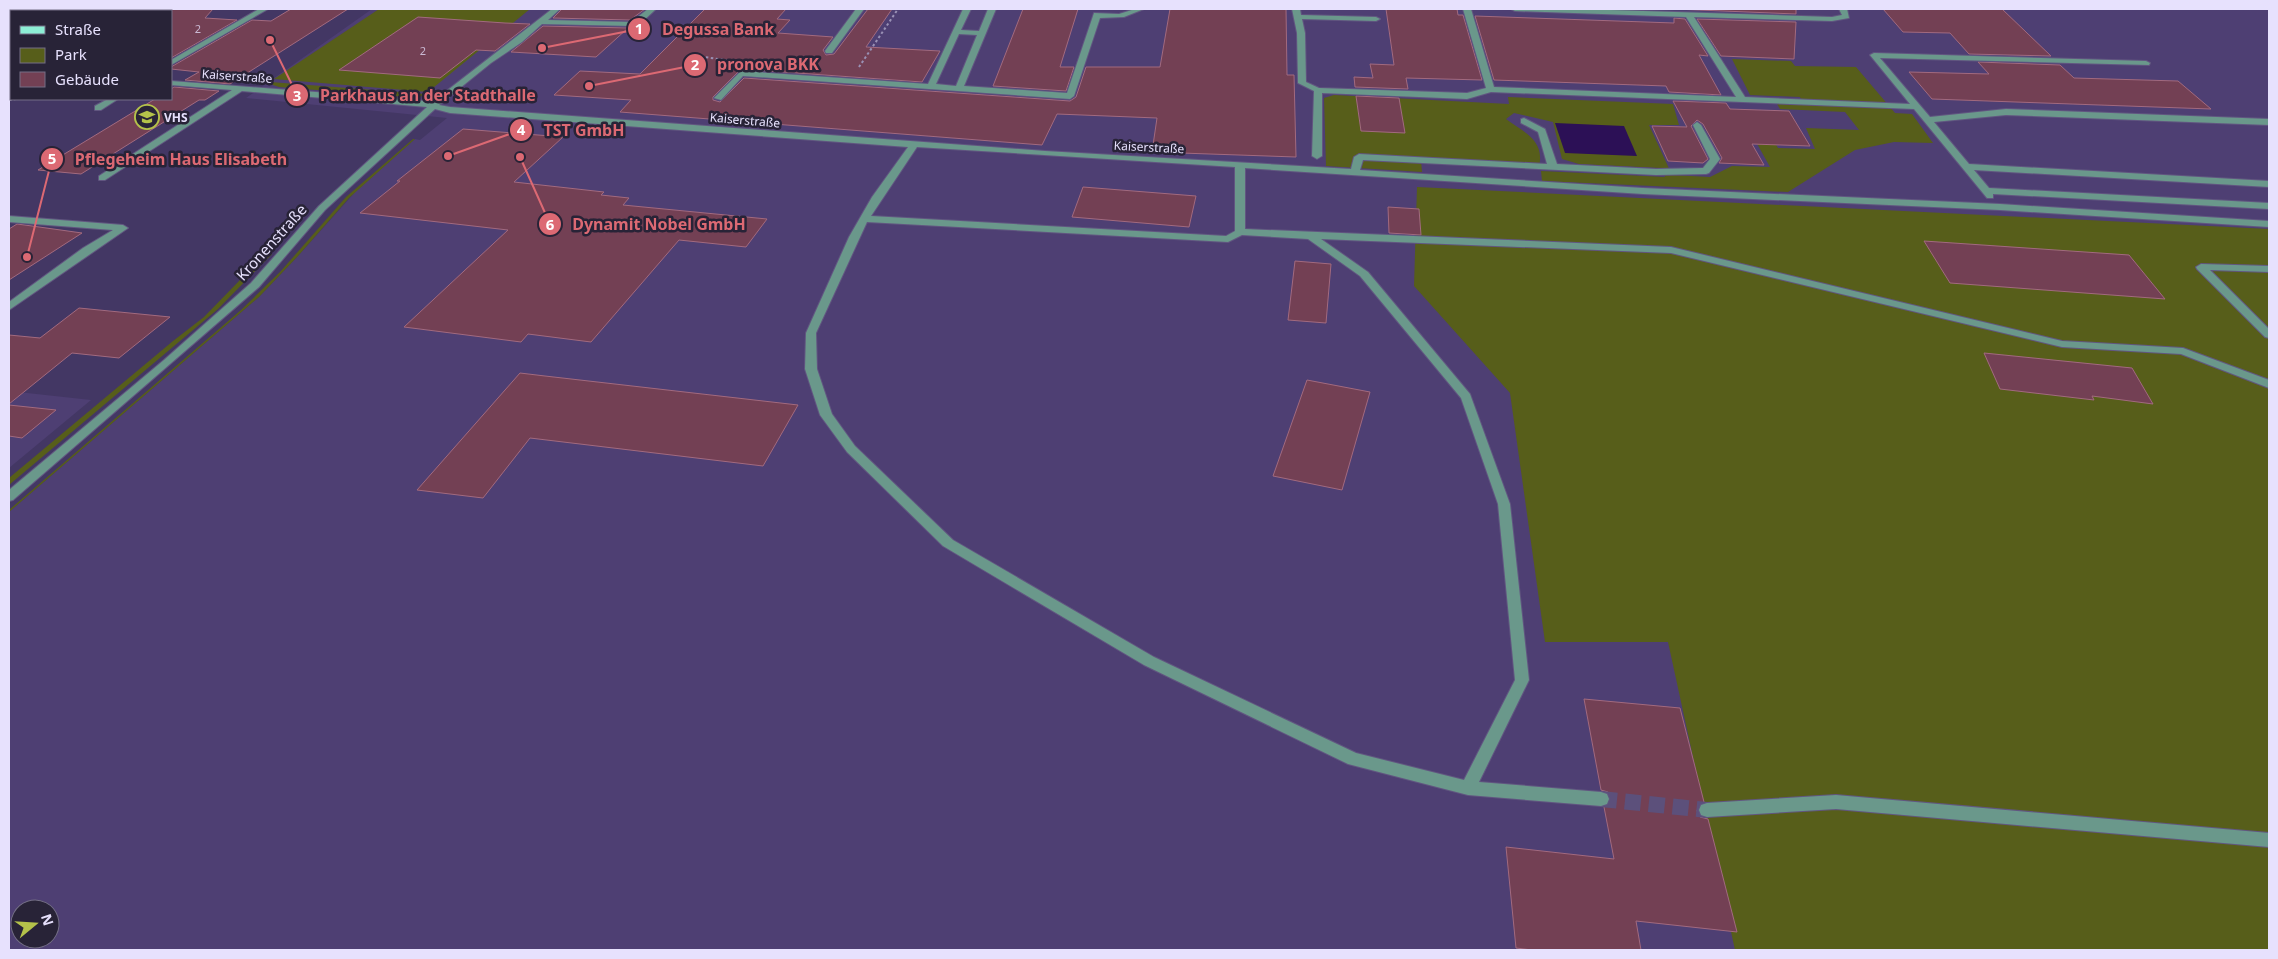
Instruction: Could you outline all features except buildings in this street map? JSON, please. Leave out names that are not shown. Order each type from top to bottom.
[{"type":"street","points":[[172,62],[264,9]]},
{"type":"street","name":"Kronenstraße","points":[[9,497],[168,362],[255,285],[329,202],[433,106],[488,60],[519,40],[556,9]]},
{"type":"street","points":[[541,22],[632,24],[652,9]]},
{"type":"street","points":[[829,51],[860,9]]},
{"type":"street","points":[[931,86],[966,9]]},
{"type":"street","points":[[959,88],[992,9]]},
{"type":"street","points":[[718,98],[741,73],[1070,96],[1094,12],[1116,17],[1134,13],[1140,9]]},
{"type":"street","points":[[1467,9],[1491,90]]},
{"type":"street","points":[[1515,9],[1843,18],[1846,16],[1842,9]]},
{"type":"street","points":[[1376,19],[1297,13],[1301,33],[1302,83],[1318,90],[1467,96],[1491,90],[1918,107]]},
{"type":"street","points":[[1688,14],[1742,99]]},
{"type":"street","points":[[955,32],[982,33]]},
{"type":"street","points":[[2000,208],[1874,55],[2146,63]]},
{"type":"street","name":"Kaiserstraße","points":[[172,83],[412,102],[450,110],[913,146],[1643,191],[2000,208],[2269,224]]},
{"type":"street","points":[[102,178],[241,88]]},
{"type":"street","points":[[1317,156],[1318,90]]},
{"type":"street","points":[[98,108],[112,100]]},
{"type":"street","points":[[1929,120],[2006,112],[2269,122]]},
{"type":"street","points":[[1524,121],[1542,131],[1553,167]]},
{"type":"street","points":[[1354,173],[1359,157],[1656,172],[1706,171],[1715,159],[1697,125]]},
{"type":"street","points":[[913,146],[854,238],[811,333],[811,369],[826,415],[851,449],[948,543],[1149,661],[1353,759],[1468,788],[1601,799]]},
{"type":"street","points":[[1240,165],[1240,232]]},
{"type":"street","points":[[1967,167],[2269,184]]},
{"type":"street","points":[[1986,191],[2269,206]]},
{"type":"street","points":[[9,219],[123,228],[87,250],[9,307]]},
{"type":"street","points":[[865,219],[1228,239],[1240,232],[1671,250],[2062,344],[2183,351],[2269,384]]},
{"type":"street","points":[[1310,236],[1364,274],[1466,396],[1504,504],[1522,680],[1468,788]]},
{"type":"street","points":[[2269,269],[2201,267],[2269,335]]},
{"type":"street","points":[[1707,810],[1836,802],[2269,840]]},
{"type":"path","points":[[857,70],[898,9]]},
{"type":"shaded area","points":[[372,9],[2269,9],[2269,950],[9,950],[9,512],[259,297],[357,190],[415,139],[420,140],[447,118],[246,98]]},
{"type":"shaded area","points":[[1555,123],[1624,126],[1637,156],[1565,153]]},
{"type":"shaded area","points":[[9,391],[91,400],[9,468]]},
{"type":"green space","points":[[379,9],[530,9],[428,92],[274,79]]},
{"type":"green space","points":[[1732,59],[1791,61],[1795,66],[1856,67],[1895,113],[1912,114],[1933,143],[1894,142],[1855,150],[1788,192],[1542,181],[1541,171],[1665,177],[1661,168],[1579,164],[1562,159],[1553,122],[1514,113],[1506,119],[1532,138],[1539,150],[1539,167],[1421,160],[1422,172],[1326,166],[1324,98],[1334,95],[1509,104],[1508,97],[1673,104],[1679,125],[1649,125],[1672,175],[1710,177],[1732,166],[1770,167],[1740,113],[1758,114],[1778,148],[1815,149],[1806,128],[1859,130],[1845,112],[1780,109],[1777,104],[1803,104],[1800,97],[1750,95]]},
{"type":"green space","points":[[270,82],[425,94],[418,98],[279,87]]},
{"type":"green space","points":[[415,139],[349,198],[259,297],[9,512],[9,510],[241,310],[280,272],[346,197]]},
{"type":"green space","points":[[1417,187],[2269,229],[2269,950],[1735,950],[1668,642],[1545,642],[1510,393],[1414,286]]},
{"type":"green space","points":[[271,250],[272,254],[218,309],[9,485],[9,478],[204,317]]},
{"type":"tunnel","points":[[1601,799],[1707,810]]},
{"type":"place","name":"Parkhaus an der Stadthalle","points":[[270,40]]},
{"type":"place","name":"Degussa Bank","points":[[542,48]]},
{"type":"place","name":"pronova BKK","points":[[589,86]]},
{"type":"place","name":"VHS","points":[[147,117]]},
{"type":"place","name":"TST GmbH","points":[[448,156]]},
{"type":"place","name":"Dynamit Nobel GmbH","points":[[520,157]]},
{"type":"place","name":"Pflegeheim Haus Elisabeth","points":[[27,257]]}]
